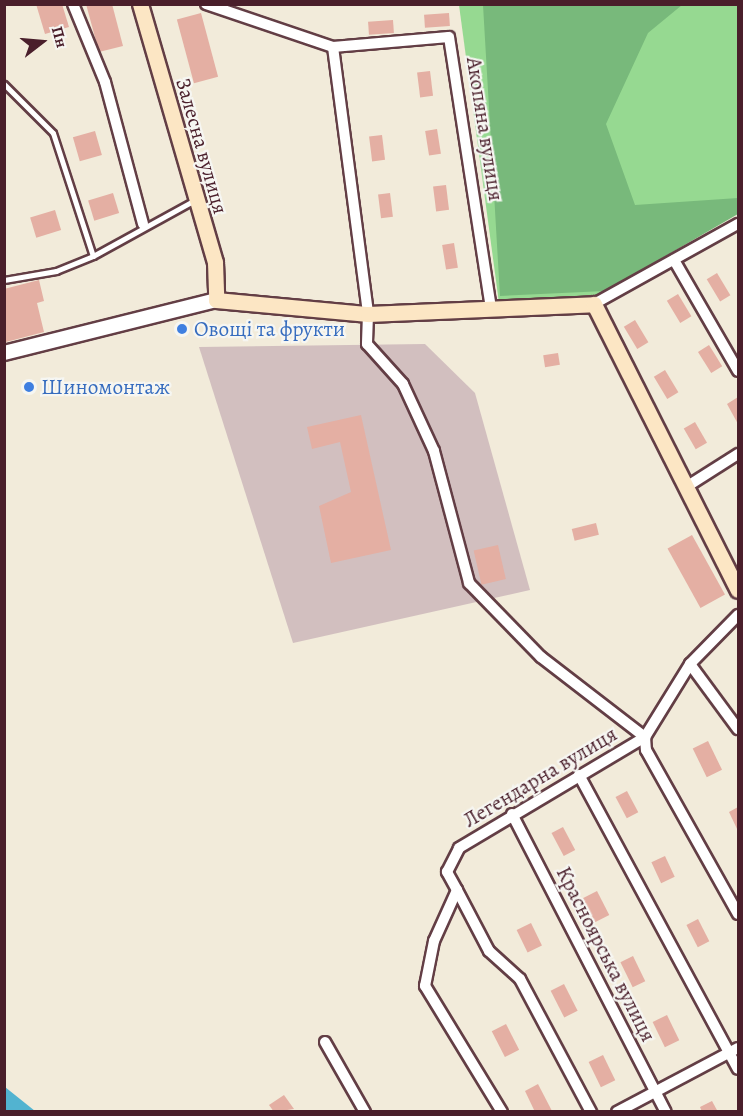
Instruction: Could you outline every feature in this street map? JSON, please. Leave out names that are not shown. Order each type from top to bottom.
[{"type":"main road","name":"Залесна вулиця","points":[[140,4],[195,200],[215,262],[216,300]]},
{"type":"main road","points":[[216,300],[368,314],[594,304],[738,590]]},
{"type":"street","points":[[73,4],[105,82],[143,224]]},
{"type":"street","name":"Акопяна вулиця","points":[[206,4],[333,47],[449,38],[491,308]]},
{"type":"street","points":[[333,47],[368,314],[367,344],[404,384],[434,451],[470,583],[541,657],[645,737]]},
{"type":"street","points":[[594,304],[738,224]]},
{"type":"street","points":[[675,260],[738,371]]},
{"type":"street","points":[[4,353],[216,300]]},
{"type":"street","points":[[686,487],[738,454]]},
{"type":"street","points":[[738,615],[690,664],[645,737],[646,750],[738,914]]},
{"type":"street","points":[[690,664],[738,729]]},
{"type":"street","name":"Легендарна вулиця","points":[[457,890],[447,872],[459,848],[512,814],[645,737]]},
{"type":"street","points":[[579,775],[734,1050],[738,1070]]},
{"type":"street","name":"Красноярська вулиця","points":[[512,814],[666,1112]]},
{"type":"street","points":[[457,890],[434,941],[425,986],[502,1112]]},
{"type":"street","points":[[457,890],[489,951],[520,979],[591,1112]]},
{"type":"street","points":[[325,1042],[365,1112]]},
{"type":"street","points":[[617,1112],[734,1050]]},
{"type":"lane","points":[[4,84],[53,133],[93,256]]},
{"type":"lane","points":[[4,280],[56,271],[93,256],[143,224],[195,200]]},
{"type":"shaded area","points":[[425,344],[475,393],[530,590],[293,643],[199,347]]},
{"type":"green space","points":[[459,5],[738,5],[738,213],[595,297],[499,303]]},
{"type":"green space","points":[[483,5],[682,5],[648,33],[606,124],[635,205],[738,198],[738,214],[605,291],[500,296]]},
{"type":"water","points":[[5,1087],[35,1111],[5,1111]]},
{"type":"building","points":[[36,4],[62,4],[69,27],[45,34]]},
{"type":"building","points":[[86,4],[112,4],[123,46],[99,52]]},
{"type":"building","points":[[201,13],[218,77],[194,83],[177,19]]},
{"type":"building","points":[[449,13],[450,26],[425,28],[424,15]]},
{"type":"building","points":[[393,20],[394,33],[369,35],[368,22]]},
{"type":"building","points":[[430,71],[433,96],[420,97],[417,73]]},
{"type":"building","points":[[437,129],[441,154],[429,156],[425,131]]},
{"type":"building","points":[[95,131],[102,155],[80,161],[73,137]]},
{"type":"building","points":[[382,135],[385,160],[372,161],[369,137]]},
{"type":"building","points":[[446,185],[449,210],[436,211],[433,187]]},
{"type":"building","points":[[113,193],[119,213],[94,221],[88,201]]},
{"type":"building","points":[[390,193],[393,217],[381,218],[378,194]]},
{"type":"building","points":[[55,210],[61,230],[36,238],[30,218]]},
{"type":"building","points":[[454,243],[458,268],[446,270],[442,245]]},
{"type":"building","points":[[717,273],[730,295],[720,301],[707,279]]},
{"type":"building","points":[[39,280],[44,301],[37,303],[44,332],[6,342],[4,289]]},
{"type":"building","points":[[678,294],[691,316],[680,323],[667,301]]},
{"type":"building","points":[[635,320],[648,342],[637,349],[624,327]]},
{"type":"building","points":[[709,345],[722,366],[711,373],[698,352]]},
{"type":"building","points":[[558,353],[560,365],[545,367],[543,355]]},
{"type":"building","points":[[665,370],[678,392],[667,399],[654,377]]},
{"type":"building","points":[[738,397],[738,424],[727,404]]},
{"type":"building","points":[[361,415],[391,550],[331,563],[319,506],[351,492],[340,442],[312,449],[307,427]]},
{"type":"building","points":[[695,422],[707,443],[696,449],[684,428]]},
{"type":"building","points":[[596,523],[599,535],[575,541],[572,529]]},
{"type":"building","points":[[692,535],[725,594],[700,608],[668,549]]},
{"type":"building","points":[[498,545],[506,579],[482,585],[474,551]]},
{"type":"building","points":[[708,741],[722,770],[707,777],[693,748]]},
{"type":"building","points":[[627,791],[638,812],[627,818],[616,797]]},
{"type":"building","points":[[738,807],[738,831],[729,812]]},
{"type":"building","points":[[563,827],[575,850],[564,856],[552,833]]},
{"type":"building","points":[[665,856],[675,877],[661,883],[651,862]]},
{"type":"building","points":[[597,891],[609,915],[595,922],[583,898]]},
{"type":"building","points":[[698,919],[709,941],[698,947],[686,925]]},
{"type":"building","points":[[531,923],[542,945],[528,952],[517,930]]},
{"type":"building","points":[[633,956],[645,981],[633,987],[620,962]]},
{"type":"building","points":[[564,984],[578,1011],[564,1018],[551,991]]},
{"type":"building","points":[[667,1015],[679,1040],[665,1047],[653,1022]]},
{"type":"building","points":[[506,1024],[519,1050],[505,1057],[492,1031]]},
{"type":"building","points":[[603,1055],[615,1080],[601,1087],[589,1062]]},
{"type":"building","points":[[538,1084],[552,1111],[550,1112],[535,1112],[525,1091]]},
{"type":"building","points":[[284,1095],[294,1109],[274,1112],[269,1105]]},
{"type":"building","points":[[712,1101],[718,1112],[702,1112],[700,1107]]},
{"type":"place","name":"Овощі та фрукти","points":[[182,329]]},
{"type":"place","name":"Шиномонтаж","points":[[29,387]]}]
